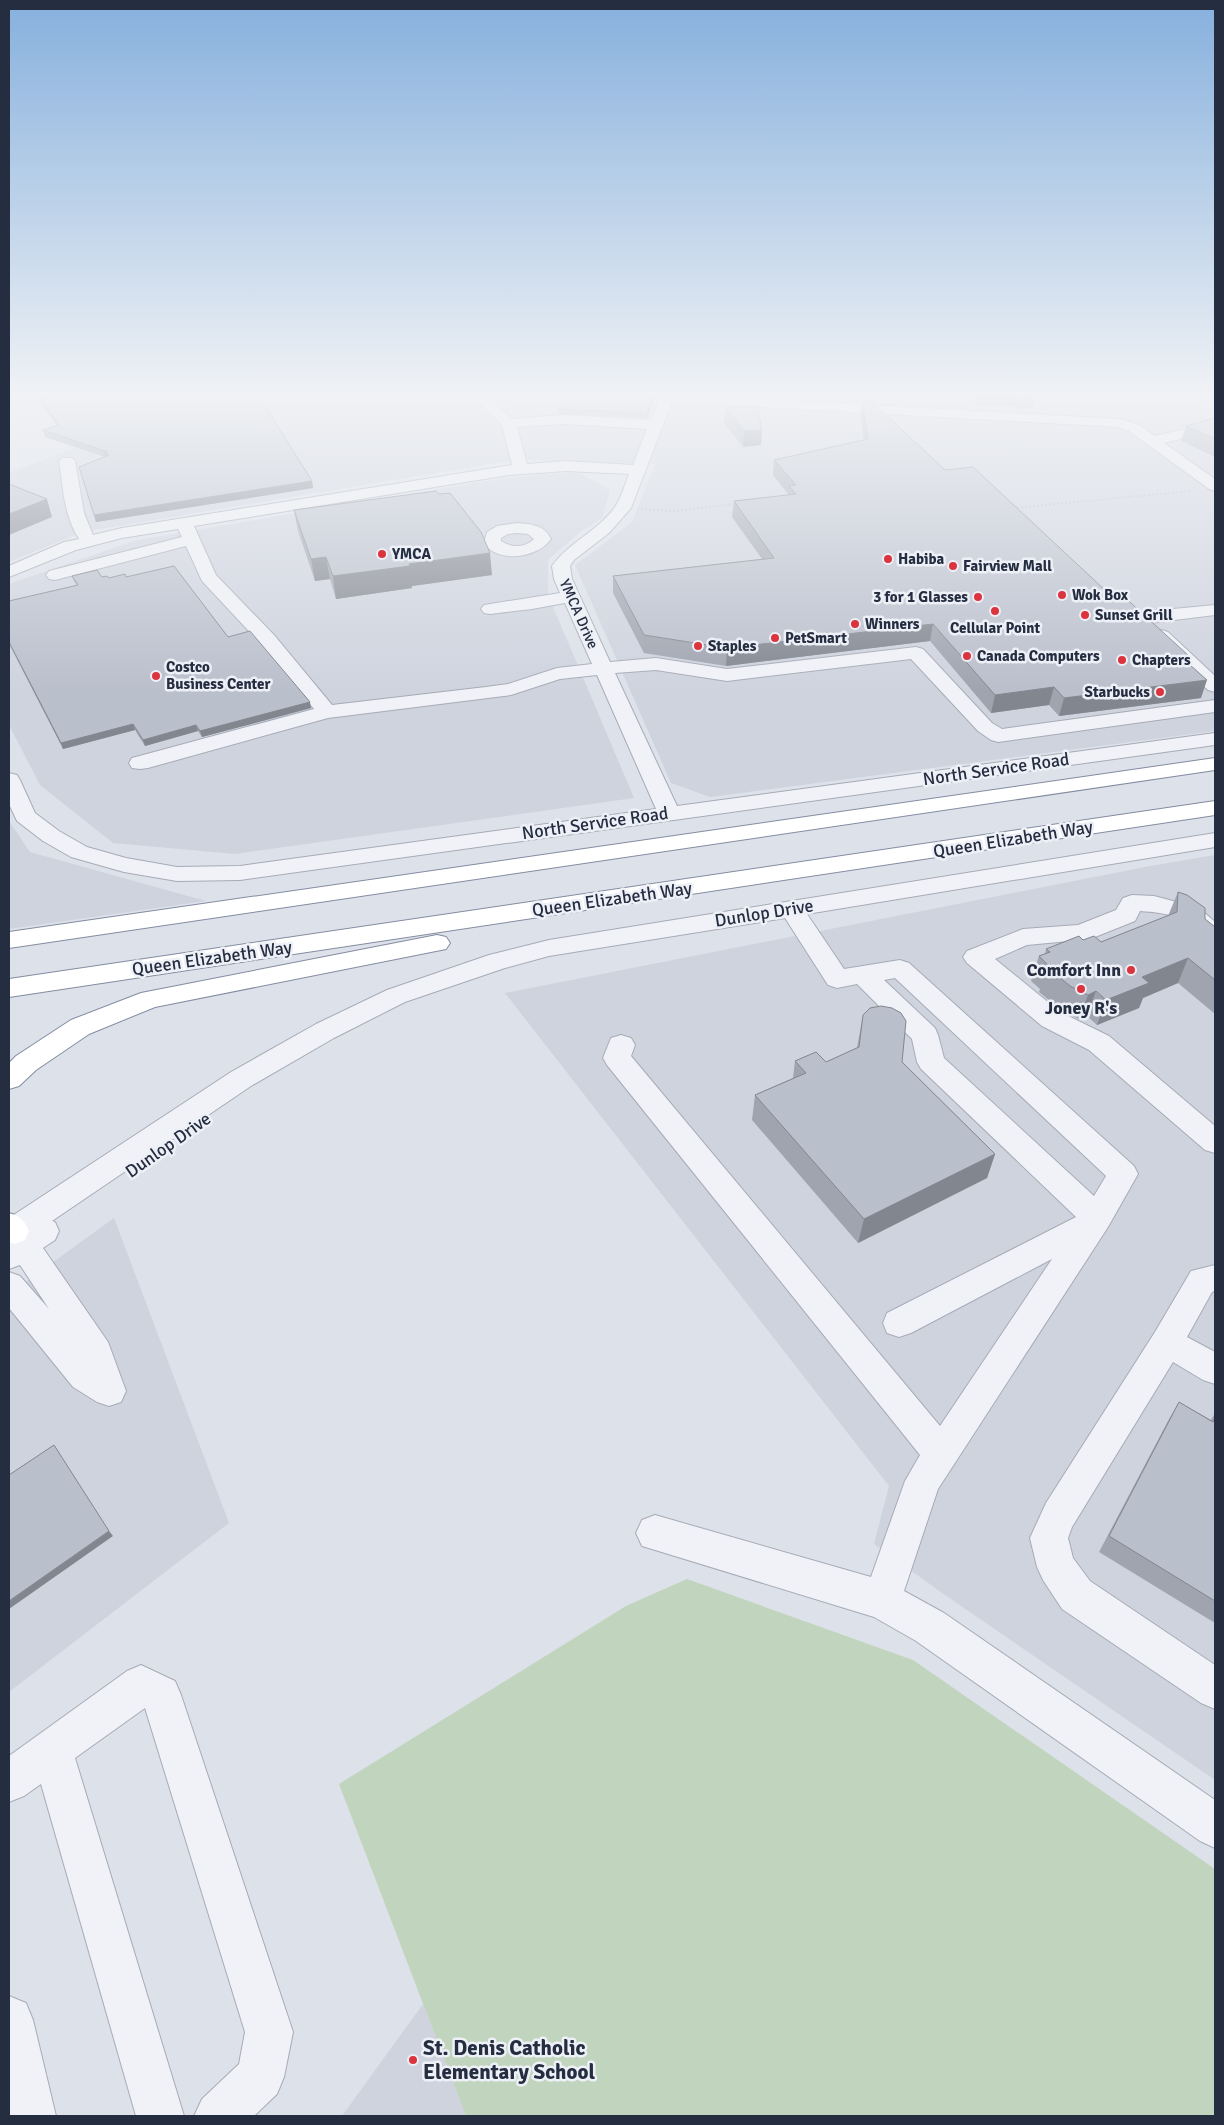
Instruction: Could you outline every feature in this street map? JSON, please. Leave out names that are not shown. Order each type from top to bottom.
[{"type":"highway","points":[[9,940],[1215,764]]},
{"type":"highway","name":"Queen Elizabeth Way","points":[[9,988],[1215,808]]},
{"type":"highway","points":[[9,1079],[26,1063],[80,1027],[150,999],[823,868]]},
{"type":"highway","points":[[9,930],[201,912]]},
{"type":"street","points":[[72,492],[76,512],[83,533],[89,541]]},
{"type":"street","points":[[36,581],[234,515],[376,492]]},
{"type":"street","name":"YMCA Drive","points":[[629,492],[623,508],[616,517],[576,550],[561,566],[561,576],[669,813]]},
{"type":"street","points":[[234,515],[238,525],[244,528]]},
{"type":"street","points":[[9,572],[89,541],[188,531]]},
{"type":"street","points":[[188,531],[208,577],[266,639],[327,712]]},
{"type":"street","points":[[537,544],[549,548],[576,550]]},
{"type":"street","points":[[31,562],[54,575]]},
{"type":"street","points":[[490,609],[532,604],[570,596]]},
{"type":"street","points":[[1215,610],[1136,613],[1215,686]]},
{"type":"street","points":[[140,763],[327,712],[511,689],[557,674],[656,664],[727,675],[916,653],[985,727],[998,736],[1215,706]]},
{"type":"street","points":[[511,689],[516,709]]},
{"type":"street","name":"North Service Road","points":[[9,780],[25,816],[58,840],[80,852],[124,865],[177,874],[240,873],[1215,739]]},
{"type":"street","name":"Dunlop Drive","points":[[13,1238],[251,1087],[325,1031],[396,996],[498,960],[550,948],[1215,840]]},
{"type":"street","points":[[1215,934],[1190,914],[1154,904],[1132,903],[1126,915],[1081,933],[1023,937],[976,956],[1050,1019],[1099,1043],[1215,1142]]},
{"type":"street","points":[[792,908],[837,979],[900,969],[1123,1174],[1096,1220],[923,1481],[882,1600]]},
{"type":"street","points":[[863,975],[925,1035],[931,1062],[1096,1220]]},
{"type":"street","points":[[621,1045],[617,1058],[941,1454]]},
{"type":"street","points":[[898,1323],[1096,1220]]},
{"type":"street","points":[[9,1285],[85,1376],[109,1391],[96,1352],[13,1238]]},
{"type":"street","points":[[1215,1278],[1202,1280],[1167,1342],[1058,1515],[1049,1538],[1056,1567],[1076,1595],[1215,1689]]},
{"type":"street","points":[[1167,1342],[1215,1369]]},
{"type":"street","points":[[655,1534],[882,1600],[930,1627],[1215,1826]]},
{"type":"street","points":[[9,1781],[141,1685],[161,1695],[269,2032],[260,2077],[219,2116]]},
{"type":"street","points":[[52,1750],[160,2116]]},
{"type":"street","points":[[9,2020],[32,2116]]},
{"type":"path","points":[[1012,508],[1181,492]]},
{"type":"path","points":[[623,508],[672,511],[740,504]]},
{"type":"shaded area","points":[[9,492],[321,492],[82,532],[9,562]]},
{"type":"shaded area","points":[[421,492],[609,492],[602,518],[580,532],[548,560],[548,595],[634,798],[235,854],[113,843],[40,785],[9,725],[9,584],[137,540]]},
{"type":"shaded area","points":[[644,492],[1215,492],[1215,731],[710,797],[671,783],[575,565],[632,522]]},
{"type":"shaded area","points":[[9,821],[30,852],[206,901],[9,929]]},
{"type":"shaded area","points":[[1215,855],[1215,1780],[945,1595],[874,1544],[889,1486],[505,993],[1150,866]]},
{"type":"shaded area","points":[[114,1218],[229,1523],[9,1692],[9,1294]]},
{"type":"shaded area","name":"St. Denis Catholic Elementary School","points":[[423,2004],[466,2116],[342,2116]]},
{"type":"green space","points":[[687,1579],[913,1660],[1215,1869],[1215,2116],[466,2116],[339,1784],[626,1606]]},
{"type":"building","points":[[9,492],[30,492],[47,499],[9,514]]},
{"type":"building","points":[[87,492],[240,492],[94,515]]},
{"type":"building","name":"YMCA","points":[[427,492],[450,493],[481,532],[490,553],[333,576],[326,557],[311,559],[294,510]]},
{"type":"building","name":"Fairview Mall","points":[[794,492],[1000,492],[1107,592],[1115,591],[1120,593],[1189,656],[1181,657],[1207,680],[1064,698],[1054,687],[995,695],[933,624],[727,648],[644,635],[613,576],[774,558],[734,501],[796,494]]},
{"type":"building","name":"Costco Business Center","points":[[174,566],[228,637],[250,631],[310,702],[200,731],[196,725],[143,740],[133,724],[61,743],[9,642],[9,601],[78,585],[72,576],[97,570],[102,577],[107,576],[109,578],[125,574],[126,577]]},
{"type":"building","points":[[1178,892],[1187,895],[1205,908],[1205,919],[1215,927],[1215,980],[1188,958],[1142,977],[1149,983],[1106,1000],[1096,991],[1088,995],[1070,986],[1047,967],[1049,966],[1039,956],[1050,952],[1046,949],[1079,936],[1083,940],[1094,936],[1101,942],[1177,912]]},
{"type":"building","points":[[881,1006],[892,1008],[901,1013],[906,1021],[902,1062],[995,1154],[864,1219],[755,1095],[806,1073],[795,1061],[816,1052],[826,1062],[859,1047],[863,1015],[870,1008]]},
{"type":"building","points":[[1179,1402],[1213,1422],[1215,1418],[1215,1601],[1109,1536]]},
{"type":"building","points":[[54,1445],[109,1531],[9,1601],[9,1475]]},
{"type":"place","name":"YMCA","points":[[382,554]]},
{"type":"place","name":"Habiba","points":[[888,559]]},
{"type":"place","name":"Fairview Mall","points":[[953,566]]},
{"type":"place","name":"Wok Box","points":[[1062,595]]},
{"type":"place","name":"3 for 1 Glasses","points":[[978,597]]},
{"type":"place","name":"Cellular Point","points":[[995,611]]},
{"type":"place","name":"Sunset Grill","points":[[1085,615]]},
{"type":"place","name":"Winners","points":[[855,624]]},
{"type":"place","name":"PetSmart","points":[[775,638]]},
{"type":"place","name":"Staples","points":[[698,646]]},
{"type":"place","name":"Canada Computers","points":[[967,656]]},
{"type":"place","name":"Chapters","points":[[1122,660]]},
{"type":"place","name":"Costco Business Center","points":[[156,676]]},
{"type":"place","name":"Starbucks","points":[[1160,692]]},
{"type":"place","name":"Comfort Inn","points":[[1131,970]]},
{"type":"place","name":"Joney R's","points":[[1081,989]]},
{"type":"place","name":"St. Denis Catholic Elementary School","points":[[413,2060]]}]
